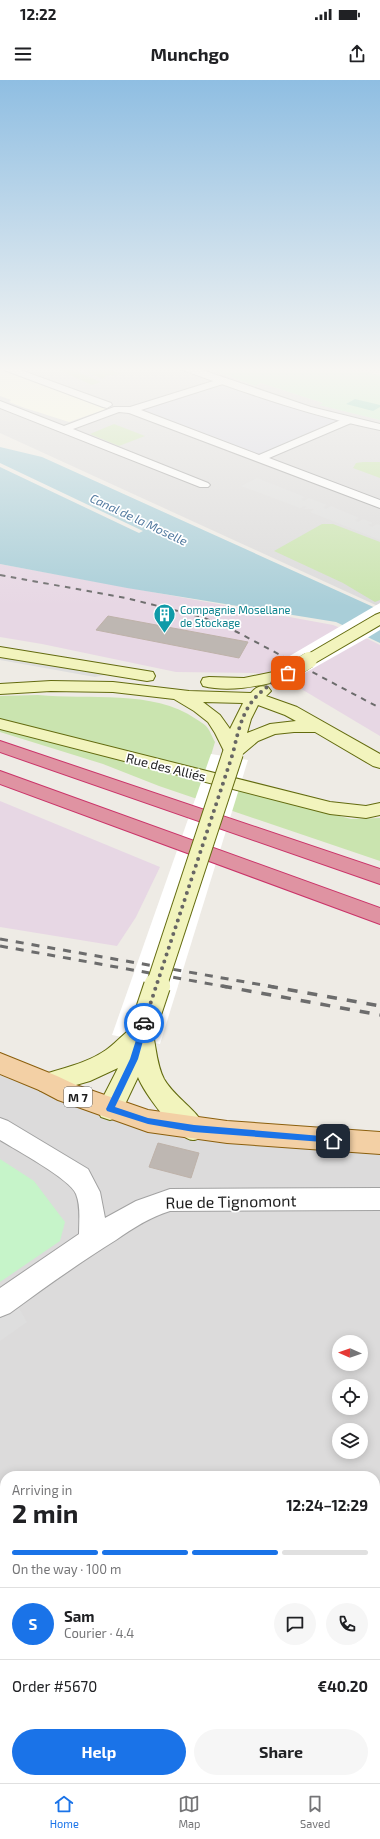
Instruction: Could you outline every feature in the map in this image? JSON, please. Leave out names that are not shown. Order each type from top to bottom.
[{"type":"highway","points":[[0,746],[380,877]]},
{"type":"highway","points":[[0,777],[380,916]]},
{"type":"main road","points":[[380,618],[285,674],[254,698],[246,709],[240,723],[233,753],[134,1059],[110,1109],[148,1121],[194,1129],[380,1143]]},
{"type":"main road","points":[[0,652],[153,678],[184,681],[244,682],[285,674]]},
{"type":"main road","points":[[0,688],[51,686],[113,687],[137,688],[177,695],[254,698],[291,712],[380,762]]},
{"type":"main road","points":[[177,695],[209,713],[225,734],[233,753]]},
{"type":"main road","name":"Rue des Alliés","points":[[0,724],[330,808],[375,811]]},
{"type":"main road","points":[[233,753],[255,736],[270,729],[303,726],[320,727]]},
{"type":"main road","points":[[48,1083],[90,1071],[115,1057],[141,1034]]},
{"type":"main road","points":[[141,1034],[146,1063],[154,1084],[165,1099],[194,1129]]},
{"type":"main road","name":"M 7","points":[[0,1063],[48,1083],[66,1093],[110,1109]]},
{"type":"street","points":[[110,447],[204,485]]},
{"type":"street","points":[[232,447],[380,504]]},
{"type":"street","points":[[261,458],[285,447]]},
{"type":"street","points":[[0,1128],[79,1177],[87,1188],[92,1201],[92,1240]]},
{"type":"street","name":"Rue de Tignomont","points":[[0,1304],[92,1240],[140,1210],[154,1204],[170,1200],[380,1199]]},
{"type":"shaded area","points":[[32,447],[380,447],[380,607]]},
{"type":"shaded area","points":[[232,447],[285,447],[261,458]]},
{"type":"shaded area","points":[[257,478],[305,497],[301,499],[304,501],[309,498],[327,505],[323,507],[326,509],[331,506],[359,518],[355,520],[358,522],[363,519],[373,523],[368,525],[372,527],[377,524],[380,525],[380,540],[310,512],[314,509],[303,509],[307,507],[304,506],[300,508],[241,486]]},
{"type":"shaded area","points":[[0,564],[333,625],[368,639],[380,645],[380,736],[303,690],[256,673],[176,672],[42,644],[0,637]]},
{"type":"shaded area","points":[[10,656],[110,674],[95,677],[0,660],[0,658]]},
{"type":"shaded area","points":[[0,801],[160,867],[136,917],[117,946],[0,927]]},
{"type":"shaded area","points":[[0,1063],[148,1121],[380,1143],[380,1471],[0,1471]]},
{"type":"shaded area","points":[[17,1305],[27,1322],[0,1341],[0,1317]]},
{"type":"green space","points":[[380,462],[380,478],[353,468],[356,463]]},
{"type":"green space","points":[[322,524],[333,524],[380,542],[380,600],[375,602],[343,583],[274,551]]},
{"type":"green space","points":[[38,695],[140,700],[160,703],[179,710],[205,725],[209,729],[215,742],[206,772],[0,719],[0,696]]},
{"type":"green space","points":[[0,729],[351,819],[380,818],[380,861],[159,786],[103,764],[0,732]]},
{"type":"green space","points":[[0,1159],[34,1181],[65,1222],[60,1241],[0,1282]]},
{"type":"water","name":"Canal de la Moselle","points":[[0,447],[42,457],[380,610],[380,643],[336,622],[127,588],[0,564],[0,467],[139,533],[143,531],[0,463]]},
{"type":"pier","points":[[380,603],[380,630],[367,638],[305,673],[281,661]]},
{"type":"pier","points":[[211,754],[248,760],[160,1044],[112,1035]]},
{"type":"building","name":"Compagnie Mosellane de Stockage","points":[[108,616],[248,642],[239,658],[96,630]]},
{"type":"building","points":[[158,1143],[199,1153],[191,1178],[149,1167]]},
{"type":"railway","points":[[0,575],[126,598],[202,617],[237,632],[380,708]]},
{"type":"railway","points":[[0,939],[274,987]]},
{"type":"railway","points":[[0,946],[227,987]]},
{"type":"railway","points":[[222,986],[380,1015]]},
{"type":"railway","points":[[268,986],[380,1006]]},
{"type":"way so far","points":[[144,1023],[233,753],[240,723],[246,709],[254,698],[270,684],[288,673]]},
{"type":"place","name":"Compagnie Mosellane de Stockage","points":[[165,634]]},
{"type":"route","points":[[144,1023],[134,1059],[110,1109],[148,1121],[194,1129],[333,1141]]}]
